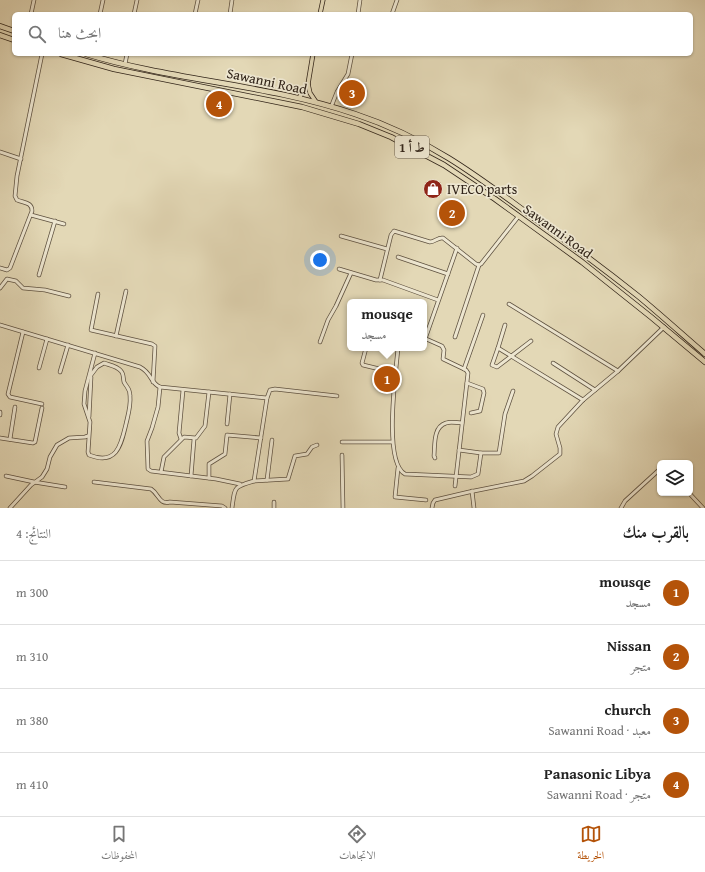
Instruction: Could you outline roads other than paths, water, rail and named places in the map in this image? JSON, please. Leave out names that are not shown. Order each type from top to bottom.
[{"type":"highway","points":[[0,26],[12,30]]},
{"type":"highway","points":[[0,35],[12,39]]},
{"type":"highway","name":"Sawanni Road","points":[[68,56],[114,69],[302,107],[359,124],[391,137],[444,165],[490,195],[518,217],[582,262],[664,327],[705,362]]},
{"type":"highway","name":"Sawanni Road","points":[[94,56],[125,64],[316,102],[369,119],[424,143],[457,162],[586,256],[640,298],[705,354]]},
{"type":"main road","points":[[320,12],[323,0]]},
{"type":"main road","points":[[313,56],[308,84],[310,93],[316,102]]},
{"type":"main road","points":[[299,98],[308,84]]},
{"type":"street","points":[[31,12],[34,0]]},
{"type":"street","points":[[100,12],[103,0]]},
{"type":"street","points":[[134,12],[137,0]]},
{"type":"street","points":[[195,12],[198,0]]},
{"type":"street","points":[[230,12],[232,0]]},
{"type":"street","points":[[358,12],[360,0]]},
{"type":"street","points":[[393,12],[397,0]]},
{"type":"street","points":[[0,268],[7,270],[10,268],[30,215],[31,206],[17,200],[16,196],[21,159],[42,56]]},
{"type":"street","points":[[125,64],[127,56]]},
{"type":"street","points":[[331,107],[337,92],[348,74],[352,56]]},
{"type":"street","points":[[0,152],[21,159]]},
{"type":"street","points":[[30,215],[64,224]]},
{"type":"street","points":[[455,337],[479,265],[518,217]]},
{"type":"street","points":[[39,275],[55,222]]},
{"type":"street","points":[[380,280],[387,249],[394,232],[430,242],[443,238],[479,265]]},
{"type":"street","points":[[341,236],[387,249]]},
{"type":"street","points":[[427,332],[457,248]]},
{"type":"street","points":[[398,257],[448,274]]},
{"type":"street","points":[[339,269],[380,280],[438,300]]},
{"type":"street","points":[[320,342],[328,320],[351,273]]},
{"type":"street","points":[[0,288],[7,279],[16,280],[23,288],[45,290],[69,296]]},
{"type":"street","points":[[116,336],[126,291]]},
{"type":"street","points":[[98,294],[91,330],[156,346],[153,382]]},
{"type":"street","points":[[509,304],[618,371]]},
{"type":"street","points":[[464,369],[483,315]]},
{"type":"street","points":[[0,325],[95,353],[146,370],[155,385],[160,387],[267,398]]},
{"type":"street","points":[[505,325],[492,365],[494,367],[497,367],[531,341]]},
{"type":"street","points":[[432,508],[435,500],[524,481],[555,458],[560,454],[556,434],[558,427],[584,400],[618,371],[664,327]]},
{"type":"street","points":[[23,332],[8,394],[10,397],[42,404]]},
{"type":"street","points":[[39,368],[47,339]]},
{"type":"street","points":[[427,339],[442,346],[444,350],[443,359],[464,369],[468,373],[455,486]]},
{"type":"street","points":[[60,372],[68,345]]},
{"type":"street","points":[[498,348],[584,400]]},
{"type":"street","points":[[365,351],[362,363],[363,365],[396,373]]},
{"type":"street","points":[[398,351],[392,442],[398,468],[396,497],[426,500]]},
{"type":"street","points":[[90,417],[84,404],[85,391],[90,378],[95,353]]},
{"type":"street","points":[[104,363],[122,371],[124,382],[129,389],[130,405],[122,441],[115,454],[106,458],[93,457],[89,455],[88,452],[90,378],[97,367],[104,363]]},
{"type":"street","points":[[553,363],[595,390]]},
{"type":"street","points":[[467,383],[483,389],[484,393],[480,411],[472,414]]},
{"type":"street","points":[[160,387],[158,407],[146,446],[148,469],[151,471],[209,478],[240,484],[254,480],[288,479],[295,456],[307,454],[317,445]]},
{"type":"street","points":[[254,480],[267,398],[270,390],[275,389],[338,396]]},
{"type":"street","points":[[181,439],[179,433],[183,390]]},
{"type":"street","points":[[459,450],[481,453],[499,453],[505,414],[513,391]]},
{"type":"street","points":[[161,472],[164,457],[181,439],[184,437],[194,439],[198,437],[205,426],[209,392]]},
{"type":"street","points":[[228,424],[230,394]]},
{"type":"street","points":[[10,439],[15,407]]},
{"type":"street","points":[[0,438],[33,443],[35,442],[42,408]]},
{"type":"street","points":[[435,458],[435,437],[438,429],[445,423],[462,423]]},
{"type":"street","points":[[209,478],[209,464],[225,454],[227,435],[261,438]]},
{"type":"street","points":[[10,508],[34,482],[42,477],[46,472],[50,457],[57,445],[69,438],[88,436]]},
{"type":"street","points":[[191,476],[194,439]]},
{"type":"street","points":[[267,480],[272,440]]},
{"type":"street","points":[[342,442],[392,442]]},
{"type":"street","points":[[398,468],[405,474],[471,477],[478,474],[481,453]]},
{"type":"street","points":[[342,456],[343,508]]},
{"type":"street","points":[[621,508],[625,501],[657,472]]},
{"type":"street","points":[[6,476],[65,487]]},
{"type":"street","points":[[94,482],[151,489],[156,492],[161,501],[164,503],[170,502],[222,506],[225,508]]},
{"type":"street","points":[[232,508],[234,492],[240,484]]},
{"type":"street","points":[[472,491],[474,508]]},
{"type":"street","points":[[692,496],[704,508]]},
{"type":"street","points":[[274,502],[274,508]]},
{"type":"place","name":"church","points":[[352,93]]},
{"type":"place","name":"Panasonic Libya","points":[[219,104]]},
{"type":"place","name":"IVECO parts","points":[[433,189]]},
{"type":"place","name":"Nissan","points":[[452,213]]},
{"type":"place","name":"mousqe","points":[[387,379]]}]
